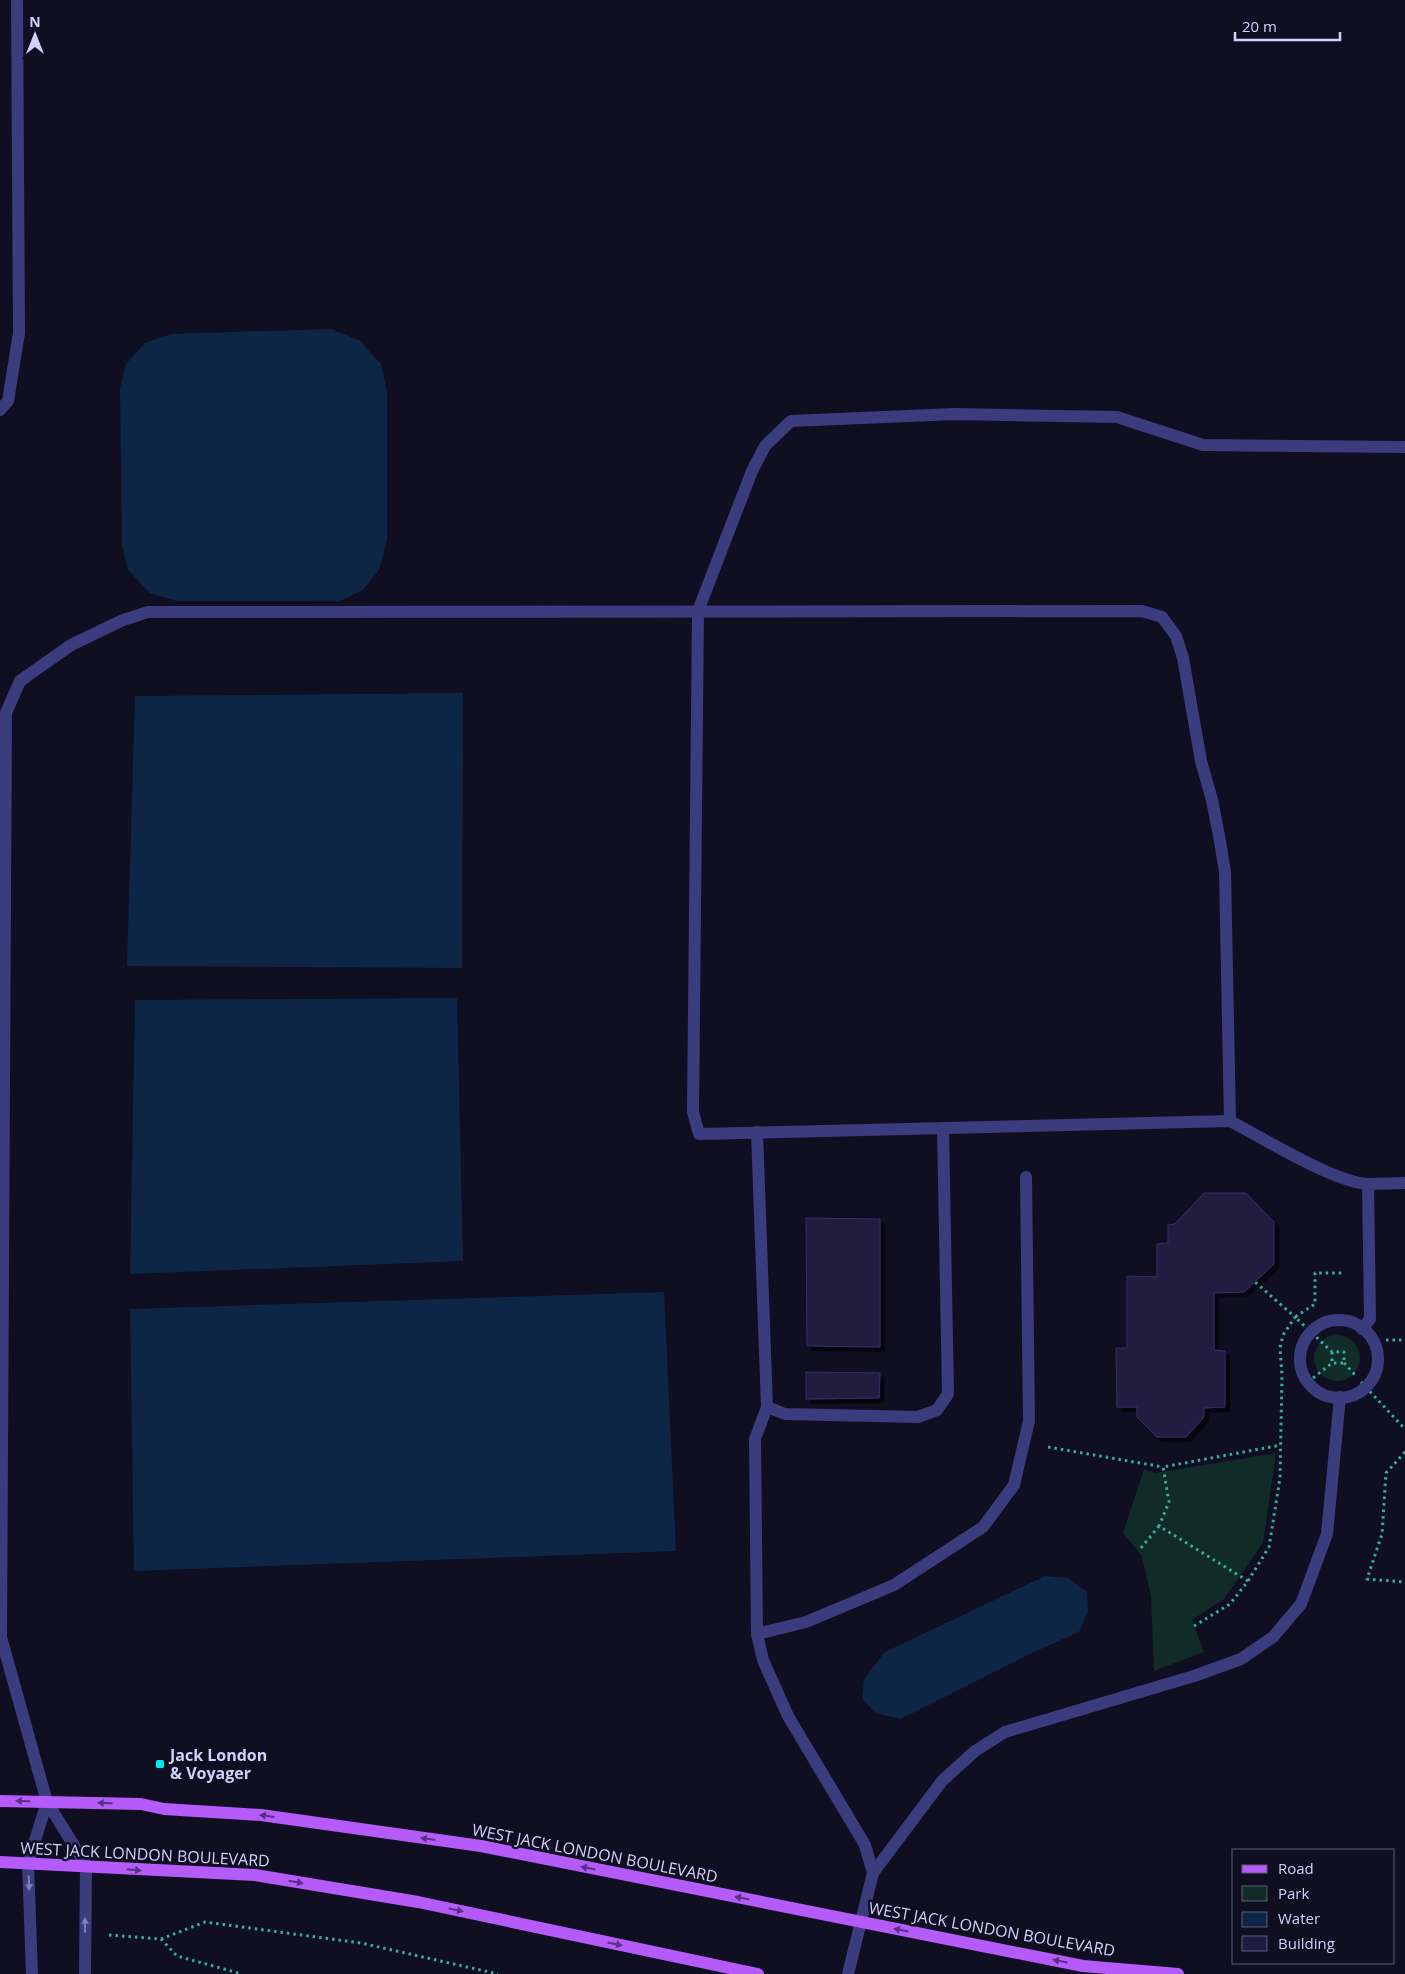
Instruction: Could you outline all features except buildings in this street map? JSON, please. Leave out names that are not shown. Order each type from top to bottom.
[{"type":"main road","name":"WEST JACK LONDON BOULEVARD","points":[[0,1801],[141,1804],[164,1809],[261,1815],[481,1846],[1083,1966],[1178,1974]]},
{"type":"main road","name":"WEST JACK LONDON BOULEVARD","points":[[0,1862],[255,1875],[418,1902],[758,1974]]},
{"type":"street","points":[[0,410],[8,401],[19,333],[17,0]]},
{"type":"street","points":[[1405,447],[1204,445],[1116,417],[955,414],[791,420],[765,446],[752,471],[698,611],[694,1112],[699,1134],[1230,1121],[1303,1160],[1356,1183],[1405,1183]]},
{"type":"street","points":[[85,1974],[86,1866],[47,1802],[1,1637],[6,713],[20,682],[72,645],[123,620],[148,612],[1142,611],[1162,617],[1176,636],[1183,658],[1201,761],[1212,800],[1225,872],[1230,1121]]},
{"type":"street","points":[[767,1407],[785,1414],[918,1417],[937,1410],[948,1394],[943,1128]]},
{"type":"street","points":[[757,1132],[767,1407],[755,1439],[757,1634],[763,1660],[788,1716],[866,1845],[873,1873]]},
{"type":"street","points":[[757,1634],[806,1622],[894,1585],[983,1527],[1014,1485],[1029,1421],[1026,1177]]},
{"type":"street","points":[[1362,1329],[1370,1319],[1368,1184]]},
{"type":"street","points":[[1333,1321],[1345,1321],[1362,1329],[1375,1345],[1378,1358],[1376,1371],[1370,1383],[1354,1394],[1340,1398],[1322,1394],[1308,1382],[1300,1366],[1300,1354],[1304,1342],[1311,1332],[1321,1324],[1333,1321]]},
{"type":"street","points":[[848,1974],[873,1873],[942,1781],[975,1751],[1005,1732],[1194,1676],[1241,1659],[1273,1637],[1301,1604],[1327,1534],[1340,1398]]},
{"type":"street","points":[[32,1974],[28,1862],[47,1802]]},
{"type":"path","points":[[1194,1626],[1230,1604],[1248,1581],[1268,1547],[1280,1478],[1280,1348],[1283,1335],[1295,1317],[1316,1304],[1315,1273],[1370,1273]]},
{"type":"path","points":[[1255,1282],[1332,1352],[1344,1352],[1344,1363],[1405,1429]]},
{"type":"path","points":[[1375,1345],[1383,1340],[1405,1340]]},
{"type":"path","points":[[1332,1352],[1332,1363]]},
{"type":"path","points":[[1308,1382],[1332,1363],[1344,1363]]},
{"type":"path","points":[[1024,1442],[1163,1467],[1281,1446]]},
{"type":"path","points":[[1405,1452],[1386,1473],[1382,1534],[1367,1579],[1405,1582]]},
{"type":"path","points":[[1141,1548],[1159,1526],[1169,1502],[1163,1467]]},
{"type":"path","points":[[1159,1526],[1248,1581]]},
{"type":"path","points":[[242,1974],[178,1956],[161,1939],[205,1922],[361,1943],[498,1974]]},
{"type":"green space","points":[[1337,1335],[1350,1339],[1356,1345],[1360,1358],[1356,1371],[1350,1377],[1337,1381],[1324,1377],[1318,1371],[1314,1358],[1318,1345],[1324,1339]]},
{"type":"green space","points":[[1276,1453],[1263,1543],[1224,1599],[1192,1620],[1204,1652],[1154,1671],[1151,1597],[1142,1556],[1123,1533],[1144,1469],[1155,1473]]},
{"type":"water","points":[[332,329],[360,341],[381,364],[387,392],[387,540],[379,570],[363,590],[340,601],[177,601],[150,593],[128,570],[122,546],[120,388],[126,364],[145,343],[171,334]]},
{"type":"water","points":[[463,693],[462,968],[127,966],[135,696]]},
{"type":"water","points":[[457,998],[463,1261],[130,1274],[135,1000]]},
{"type":"water","points":[[664,1292],[676,1551],[134,1571],[130,1309]]},
{"type":"water","points":[[1045,1576],[1068,1578],[1087,1592],[1088,1611],[1079,1632],[1036,1651],[901,1719],[875,1713],[862,1698],[864,1679],[885,1652]]},
{"type":"place","name":"Jack London & Voyager","points":[[160,1764]]}]
